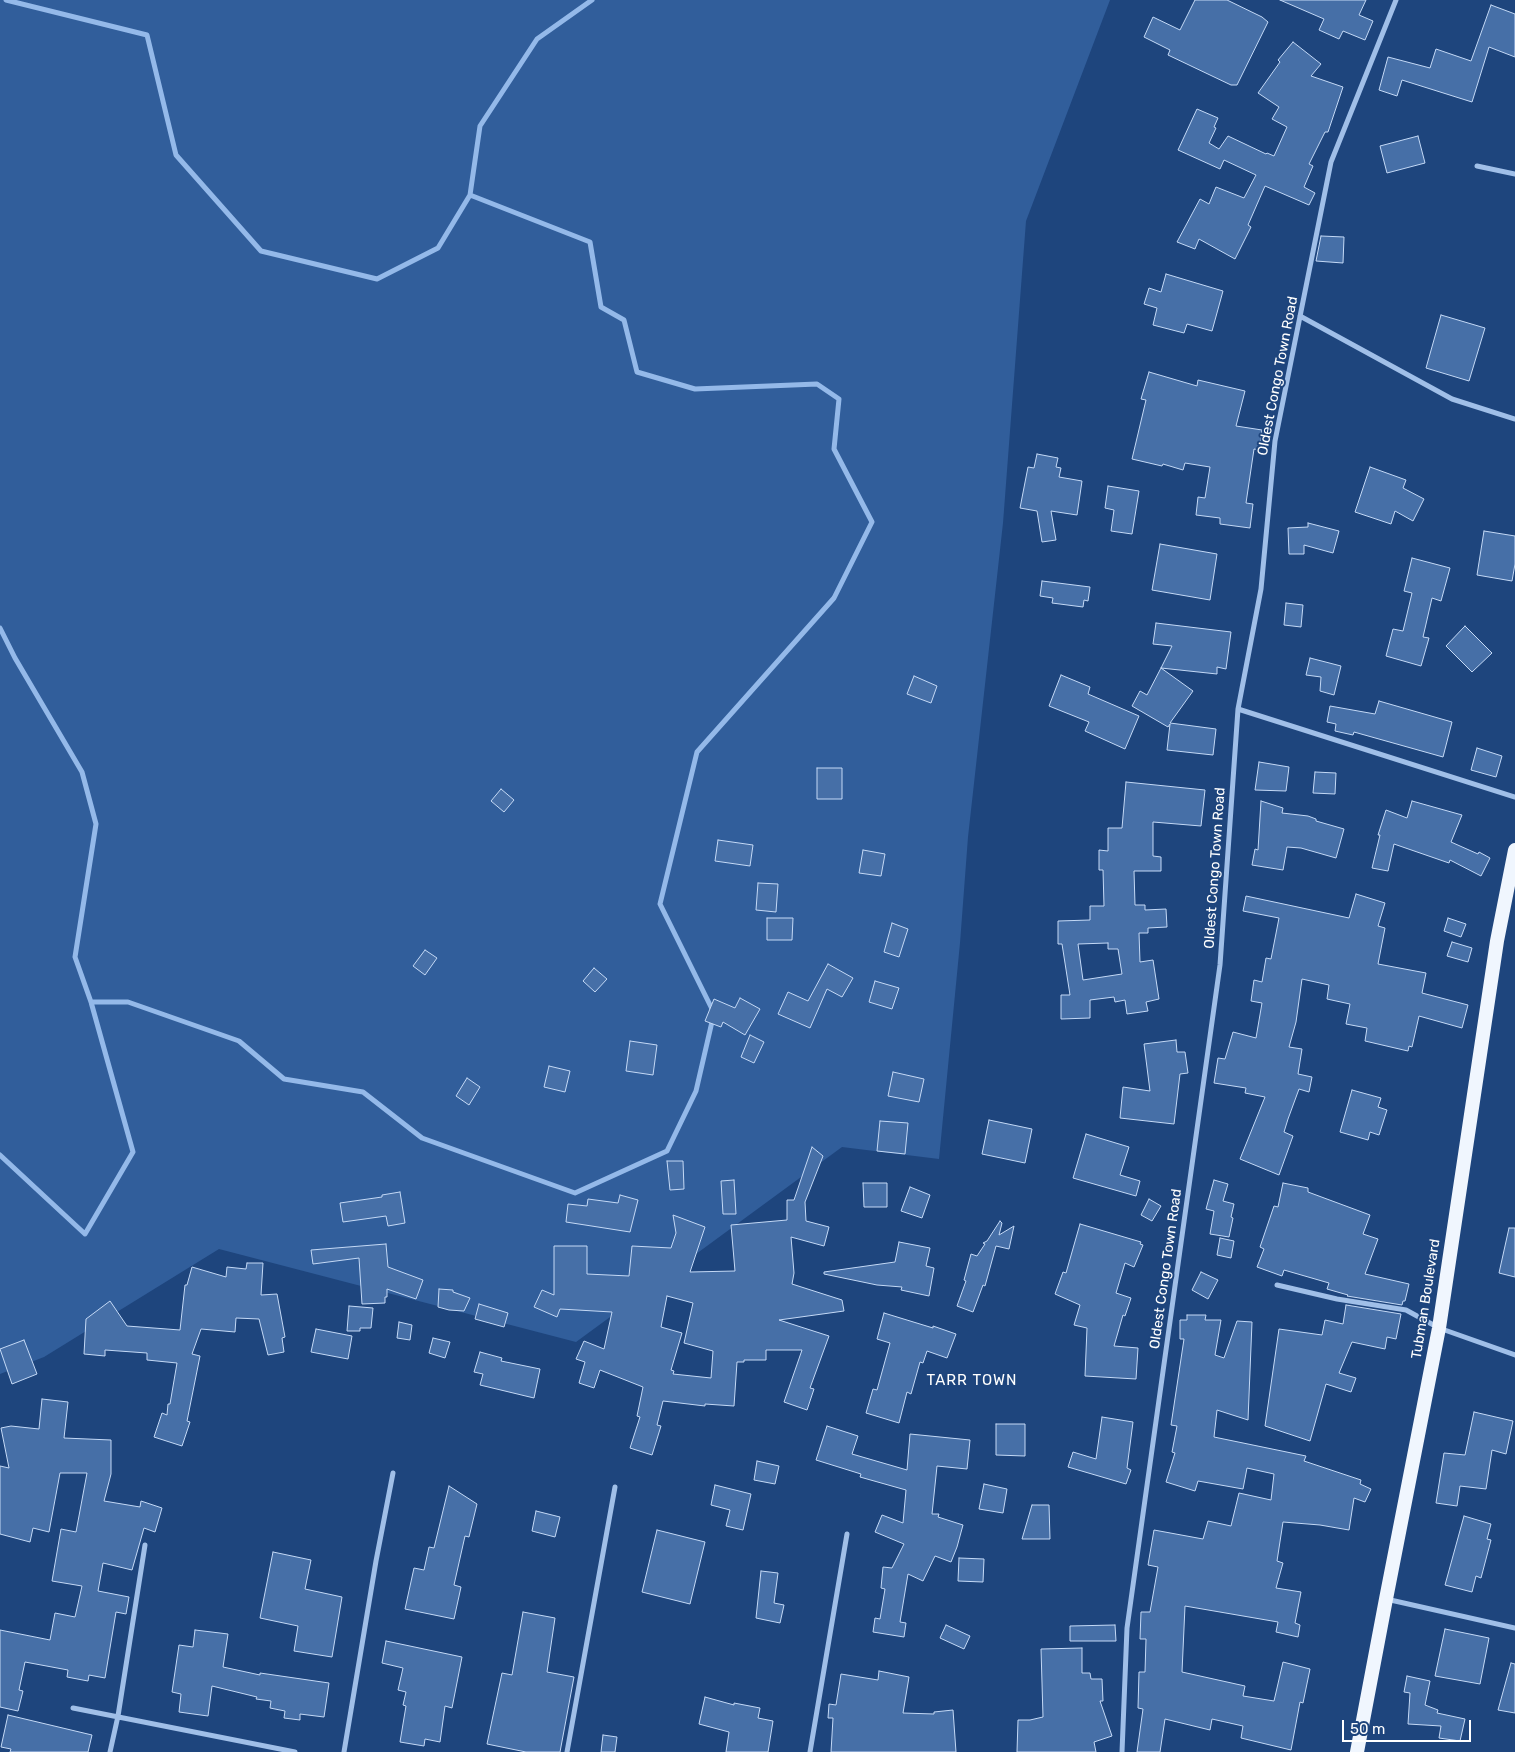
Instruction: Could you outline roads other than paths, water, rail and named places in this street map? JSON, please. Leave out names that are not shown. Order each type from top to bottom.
[{"type":"highway","name":"Tubman Boulevard","points":[[1358,1752],[1386,1599],[1440,1328],[1496,942],[1515,850]]},
{"type":"street","name":"Oldest Congo Town Road","points":[[1122,1752],[1127,1628],[1220,965],[1238,709],[1261,589],[1275,441],[1331,162],[1396,0]]},
{"type":"street","points":[[1477,166],[1515,174]]},
{"type":"street","points":[[1300,316],[1452,398],[1515,419]]},
{"type":"street","points":[[1238,709],[1515,797]]},
{"type":"street","points":[[1277,1285],[1337,1299],[1406,1310],[1440,1328],[1515,1355]]},
{"type":"street","points":[[344,1752],[376,1561],[393,1474]]},
{"type":"street","points":[[567,1752],[615,1487]]},
{"type":"street","points":[[810,1752],[847,1534]]},
{"type":"street","points":[[110,1752],[118,1716],[145,1546]]},
{"type":"street","points":[[1386,1599],[1515,1628]]},
{"type":"street","points":[[73,1708],[296,1752]]},
{"type":"waterway","points":[[6,0],[147,35],[176,155],[261,251],[377,279],[438,248],[470,195],[480,126],[537,39],[592,0]]},
{"type":"waterway","points":[[91,1002],[128,1002],[239,1041],[284,1079],[363,1092],[422,1138],[575,1193],[667,1151],[696,1091],[714,1013],[660,904],[697,752],[834,598],[872,522],[834,449],[839,399],[817,384],[695,389],[637,372],[624,320],[601,307],[590,242],[470,195]]},
{"type":"waterway","points":[[0,628],[15,658],[82,772],[96,824],[75,957],[91,1002],[133,1152],[85,1234],[0,1155]]},
{"type":"district","name":"TARR TOWN","points":[[972,1381]]}]
